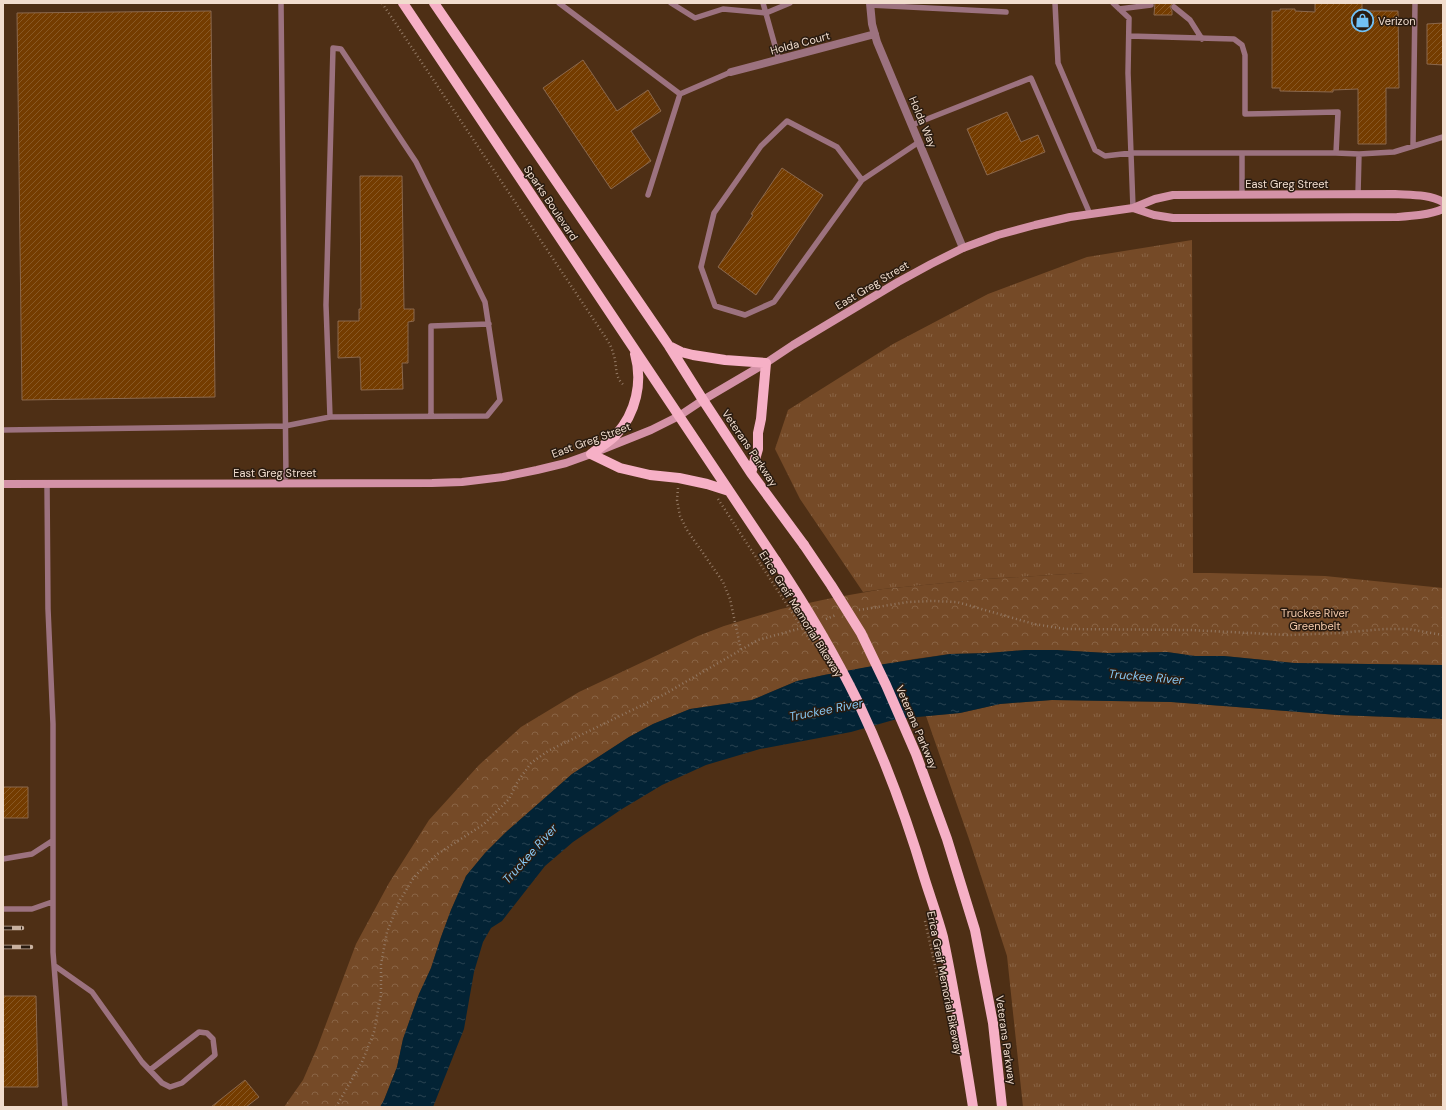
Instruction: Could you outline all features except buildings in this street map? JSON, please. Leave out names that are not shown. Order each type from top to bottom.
[{"type":"main road","name":"Sparks Boulevard","points":[[403,3],[679,416]]},
{"type":"main road","name":"Sparks Boulevard","points":[[434,3],[669,346],[703,400]]},
{"type":"main road","name":"East Greg Street","points":[[3,484],[328,484],[462,482],[503,477],[566,463],[651,430],[679,416],[766,363],[792,345],[898,282],[963,248],[998,235],[1035,225],[1090,214],[1133,208],[1156,199],[1173,195],[1418,195],[1438,199],[1443,202]]},
{"type":"main road","name":"East Greg Street","points":[[1133,208],[1154,215],[1173,218],[1397,217],[1416,216],[1437,212],[1443,209]]},
{"type":"main road","points":[[633,346],[638,367],[638,384],[635,401],[629,416],[616,435],[591,454],[620,468],[650,475],[679,478],[707,484],[729,491]]},
{"type":"main road","points":[[669,346],[681,352],[726,360],[766,363],[761,419],[758,433],[758,449],[751,473]]},
{"type":"main road","name":"Veterans Parkway","points":[[703,400],[751,473],[804,545],[831,585],[864,640],[886,685],[916,754],[948,839],[975,930],[993,1024],[1002,1107]]},
{"type":"main road","points":[[679,416],[799,596],[833,654],[858,701],[886,766],[911,834],[942,936],[961,1029],[973,1107]]},
{"type":"street","name":"Holda Way","points":[[870,4],[872,24],[875,34],[963,248]]},
{"type":"street","name":"Holda Court","points":[[731,72],[875,34]]},
{"type":"lane","points":[[281,3],[286,477]]},
{"type":"lane","points":[[559,3],[680,94]]},
{"type":"lane","points":[[671,3],[695,18],[723,9],[766,13],[790,3]]},
{"type":"lane","points":[[763,3],[778,60]]},
{"type":"lane","points":[[1055,3],[1058,63],[1095,150],[1105,156],[1131,153],[1359,154],[1394,152],[1443,137]]},
{"type":"lane","points":[[1113,3],[1128,18],[1128,73],[1133,208]]},
{"type":"lane","points":[[1413,146],[1415,3]]},
{"type":"lane","points":[[870,4],[940,6],[1006,12]]},
{"type":"lane","points":[[1119,10],[1151,5]]},
{"type":"lane","points":[[1174,7],[1190,20],[1202,39]]},
{"type":"lane","points":[[1128,36],[1234,39],[1242,45],[1245,55],[1246,114],[1338,112],[1336,153]]},
{"type":"lane","points":[[3,430],[285,426],[330,417],[487,416],[500,400],[485,302],[416,162],[341,49],[333,48],[326,305],[330,417]]},
{"type":"lane","points":[[648,195],[680,94],[731,72]]},
{"type":"lane","points":[[912,125],[1031,78],[1090,214]]},
{"type":"lane","points":[[862,180],[837,147],[787,121],[761,146],[714,213],[701,267],[715,306],[745,315],[774,302],[862,180],[919,142]]},
{"type":"lane","points":[[1242,153],[1242,195]]},
{"type":"lane","points":[[1358,194],[1359,154]]},
{"type":"lane","points":[[431,416],[431,326],[489,324]]},
{"type":"lane","points":[[47,483],[48,609],[53,724],[53,952],[65,1107]]},
{"type":"lane","points":[[3,859],[32,854],[52,841]]},
{"type":"lane","points":[[3,909],[32,909],[52,902]]},
{"type":"lane","points":[[54,966],[92,992],[142,1062],[162,1083],[170,1088],[182,1083],[215,1055],[214,1039],[207,1033],[199,1032],[150,1070]]},
{"type":"path","points":[[382,3],[606,338],[614,354],[616,373],[619,382],[625,386]]},
{"type":"path","points":[[684,487],[678,486],[677,500],[680,516],[687,530],[723,582],[728,593],[741,650]]},
{"type":"path","name":"Erica Greif Memorial Bikeway","points":[[712,495],[718,499],[813,645]]},
{"type":"path","points":[[854,611],[908,602],[957,602],[1034,624],[1065,629],[1190,630],[1289,635],[1384,629],[1408,629],[1443,636]]},
{"type":"path","points":[[819,622],[840,614]]},
{"type":"path","points":[[336,1107],[362,1062],[374,1032],[381,995],[381,964],[387,932],[399,902],[414,877],[436,855],[484,824],[509,799],[518,781],[531,763],[548,751],[663,695],[758,640],[806,626]]},
{"type":"path","name":"Erica Greif Memorial Bikeway","points":[[924,915],[939,981]]},
{"type":"green space","points":[[1192,240],[1193,573],[1084,573],[986,579],[863,592],[800,499],[775,449],[788,410],[893,344],[988,294],[1087,257]]},
{"type":"green space","name":"Truckee River Greenbelt","points":[[1084,573],[1210,573],[1325,576],[1443,588],[1443,665],[1294,663],[1224,656],[1195,656],[1167,652],[1107,653],[1025,650],[950,654],[824,675],[797,681],[752,700],[690,709],[653,724],[629,737],[572,774],[506,832],[485,853],[466,876],[451,910],[431,968],[419,994],[403,1039],[397,1067],[380,1107],[284,1107],[303,1080],[317,1048],[356,944],[389,883],[429,820],[479,765],[521,727],[579,692],[698,636],[724,626],[781,609],[883,589],[986,579]]},
{"type":"green space","points":[[1052,700],[1171,702],[1338,715],[1443,719],[1443,1107],[1023,1107],[1007,956],[969,839],[926,716],[960,713],[1000,704]]},
{"type":"water","name":"Truckee River","points":[[1025,650],[1107,653],[1167,652],[1195,656],[1224,656],[1294,663],[1443,665],[1443,719],[1338,715],[1171,702],[1052,700],[1000,704],[960,713],[897,719],[851,732],[760,749],[706,765],[662,785],[622,809],[573,842],[545,866],[502,921],[491,928],[483,942],[474,972],[464,1029],[433,1107],[380,1107],[397,1067],[403,1039],[419,994],[431,968],[451,910],[466,876],[485,853],[506,832],[572,774],[629,737],[653,724],[690,709],[752,700],[797,681],[878,665],[950,654]]},
{"type":"railway","points":[[3,928],[22,928]]},
{"type":"railway","points":[[3,947],[31,947]]},
{"type":"place","name":"Verizon","points":[[1363,21]]}]
